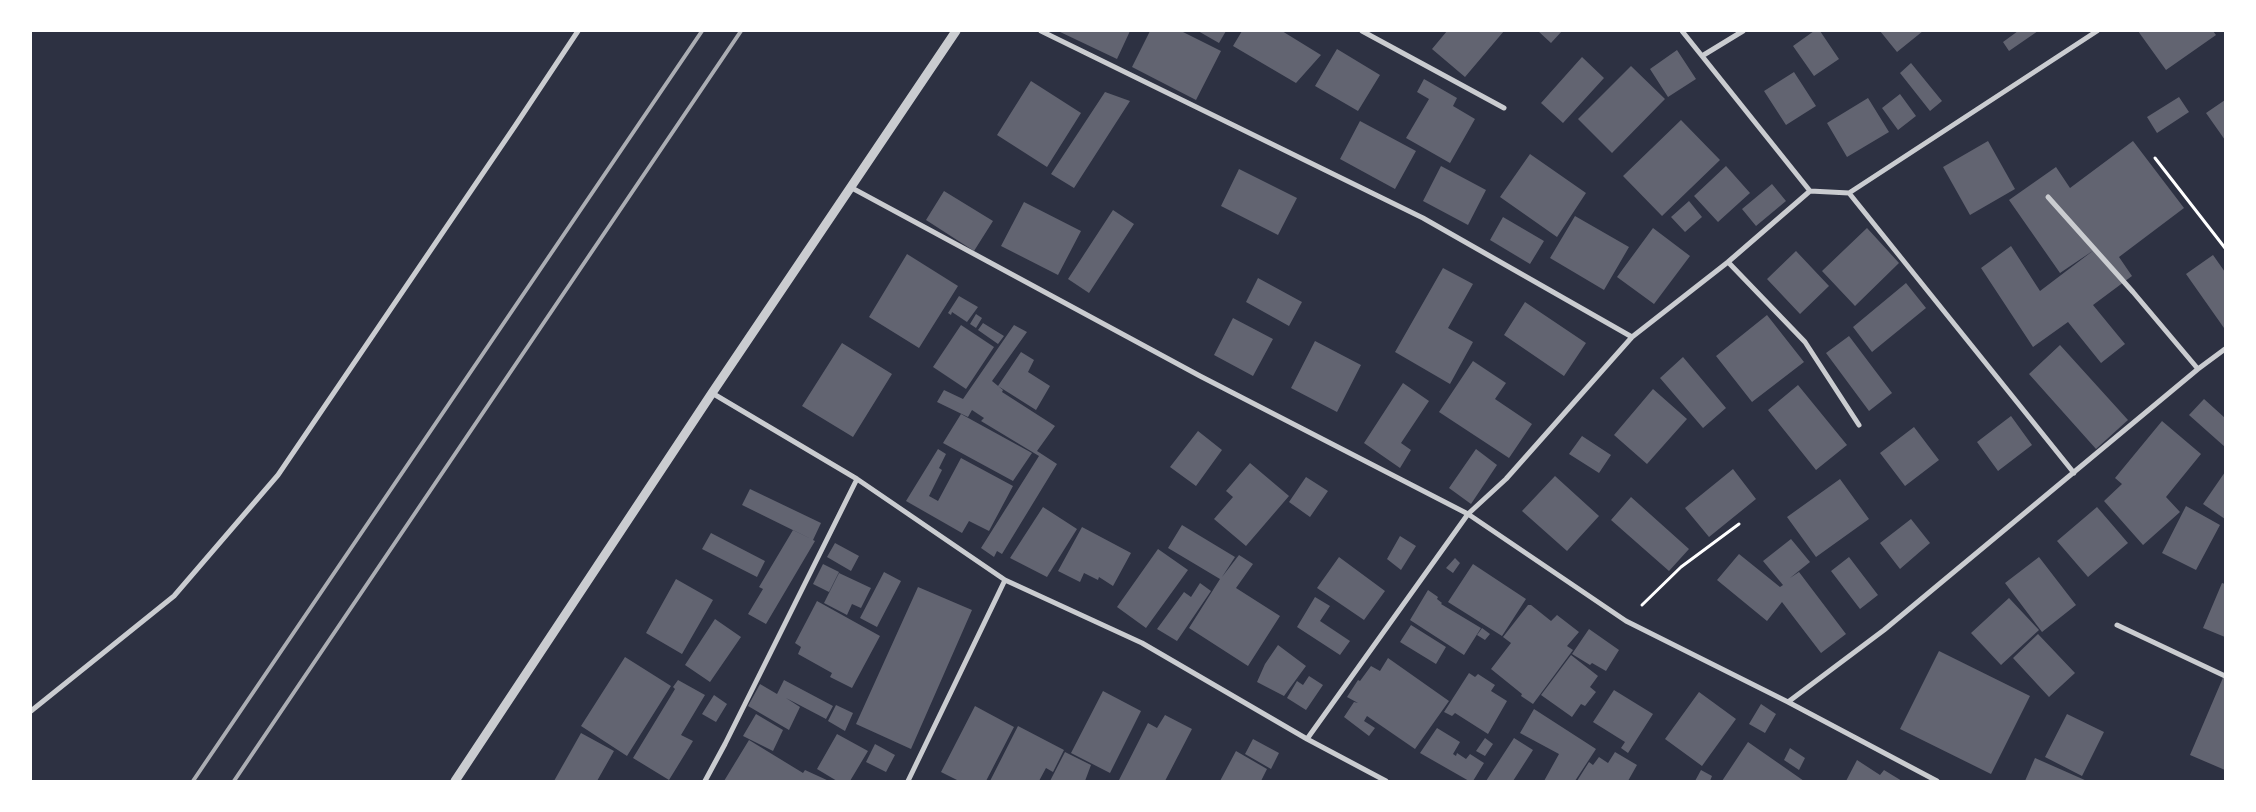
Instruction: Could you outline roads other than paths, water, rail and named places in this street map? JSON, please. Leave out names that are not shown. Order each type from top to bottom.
[{"type":"street","points":[[31,711],[174,596],[278,475],[578,31]]},
{"type":"street","points":[[455,781],[712,393],[852,188],[956,31]]},
{"type":"street","points":[[1041,31],[1423,218],[1632,336]]},
{"type":"street","points":[[1362,31],[1504,108]]},
{"type":"street","points":[[1682,31],[1810,191]]},
{"type":"street","points":[[1702,56],[1743,31]]},
{"type":"street","points":[[1307,739],[1468,514],[1506,479],[1632,336],[1728,262],[1810,191],[1849,193],[2097,31]]},
{"type":"street","points":[[852,188],[1200,376],[1468,514],[1626,621],[1788,702],[1937,781]]},
{"type":"street","points":[[1849,193],[2074,473]]},
{"type":"street","points":[[2048,197],[2133,292],[2198,369]]},
{"type":"street","points":[[1728,262],[1806,342],[1859,425]]},
{"type":"street","points":[[1788,702],[1884,630],[2198,369],[2225,349]]},
{"type":"street","points":[[712,393],[857,478],[1005,580],[1142,643],[1307,739],[1386,781]]},
{"type":"street","points":[[705,781],[857,478]]},
{"type":"street","points":[[908,781],[1005,580]]},
{"type":"street","points":[[2117,626],[2225,676]]},
{"type":"railway","points":[[193,781],[702,31]]},
{"type":"railway","points":[[234,781],[741,31]]}]
